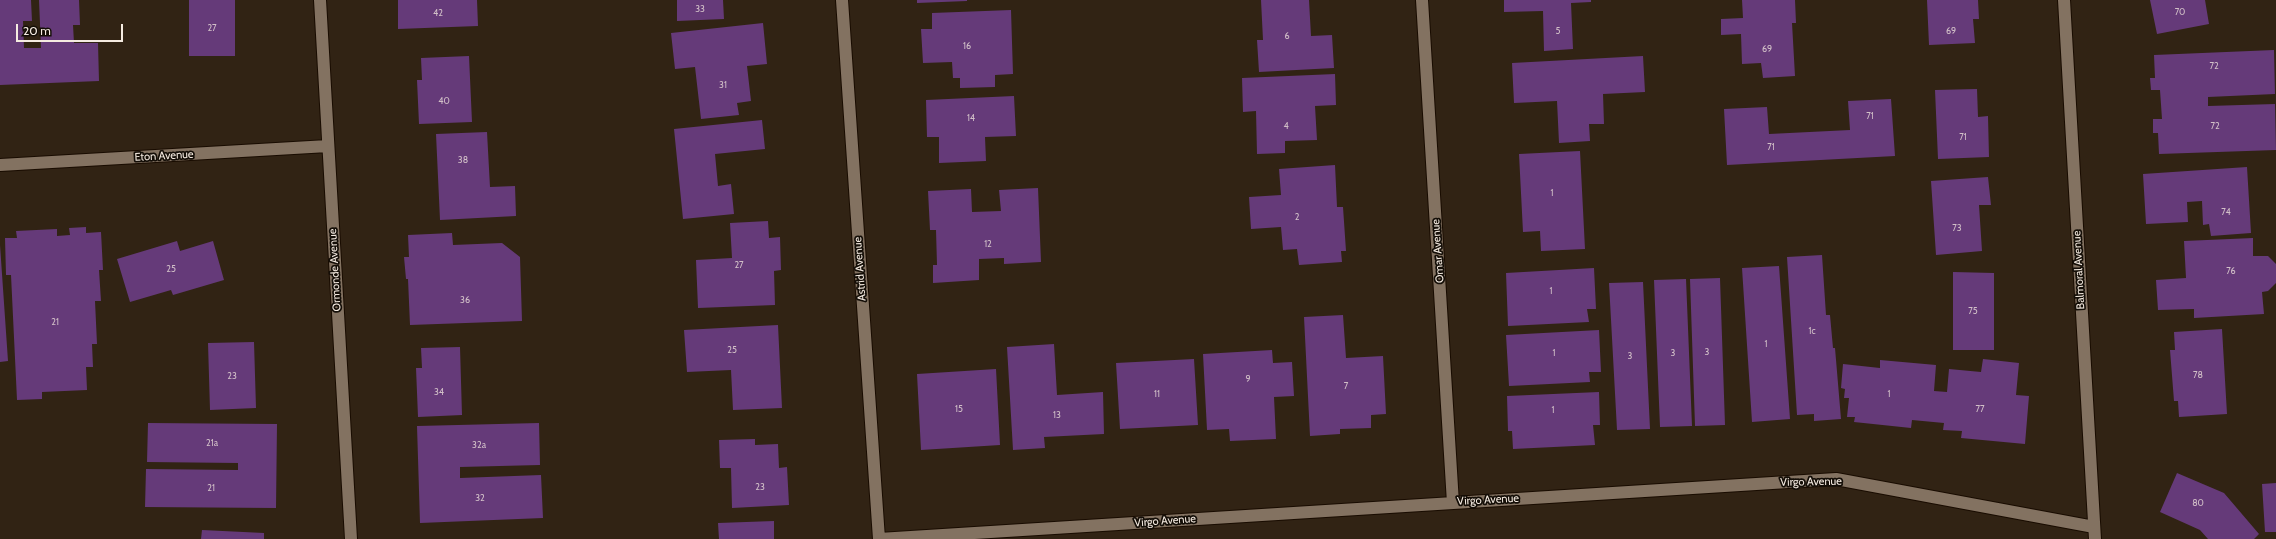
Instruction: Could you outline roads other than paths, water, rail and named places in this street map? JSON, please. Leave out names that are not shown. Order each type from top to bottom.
[{"type":"street","name":"Ormonde Avenue","points":[[320,0],[350,539]]},
{"type":"street","name":"Astrid Avenue","points":[[842,0],[879,539]]},
{"type":"street","name":"Omar Avenue","points":[[1422,0],[1453,502]]},
{"type":"street","name":"Balmoral Avenue","points":[[2064,0],[2095,539]]},
{"type":"street","name":"Eton Avenue","points":[[0,165],[328,146]]},
{"type":"street","name":"Virgo Avenue","points":[[879,539],[1453,502],[1836,480],[2094,526]]}]
